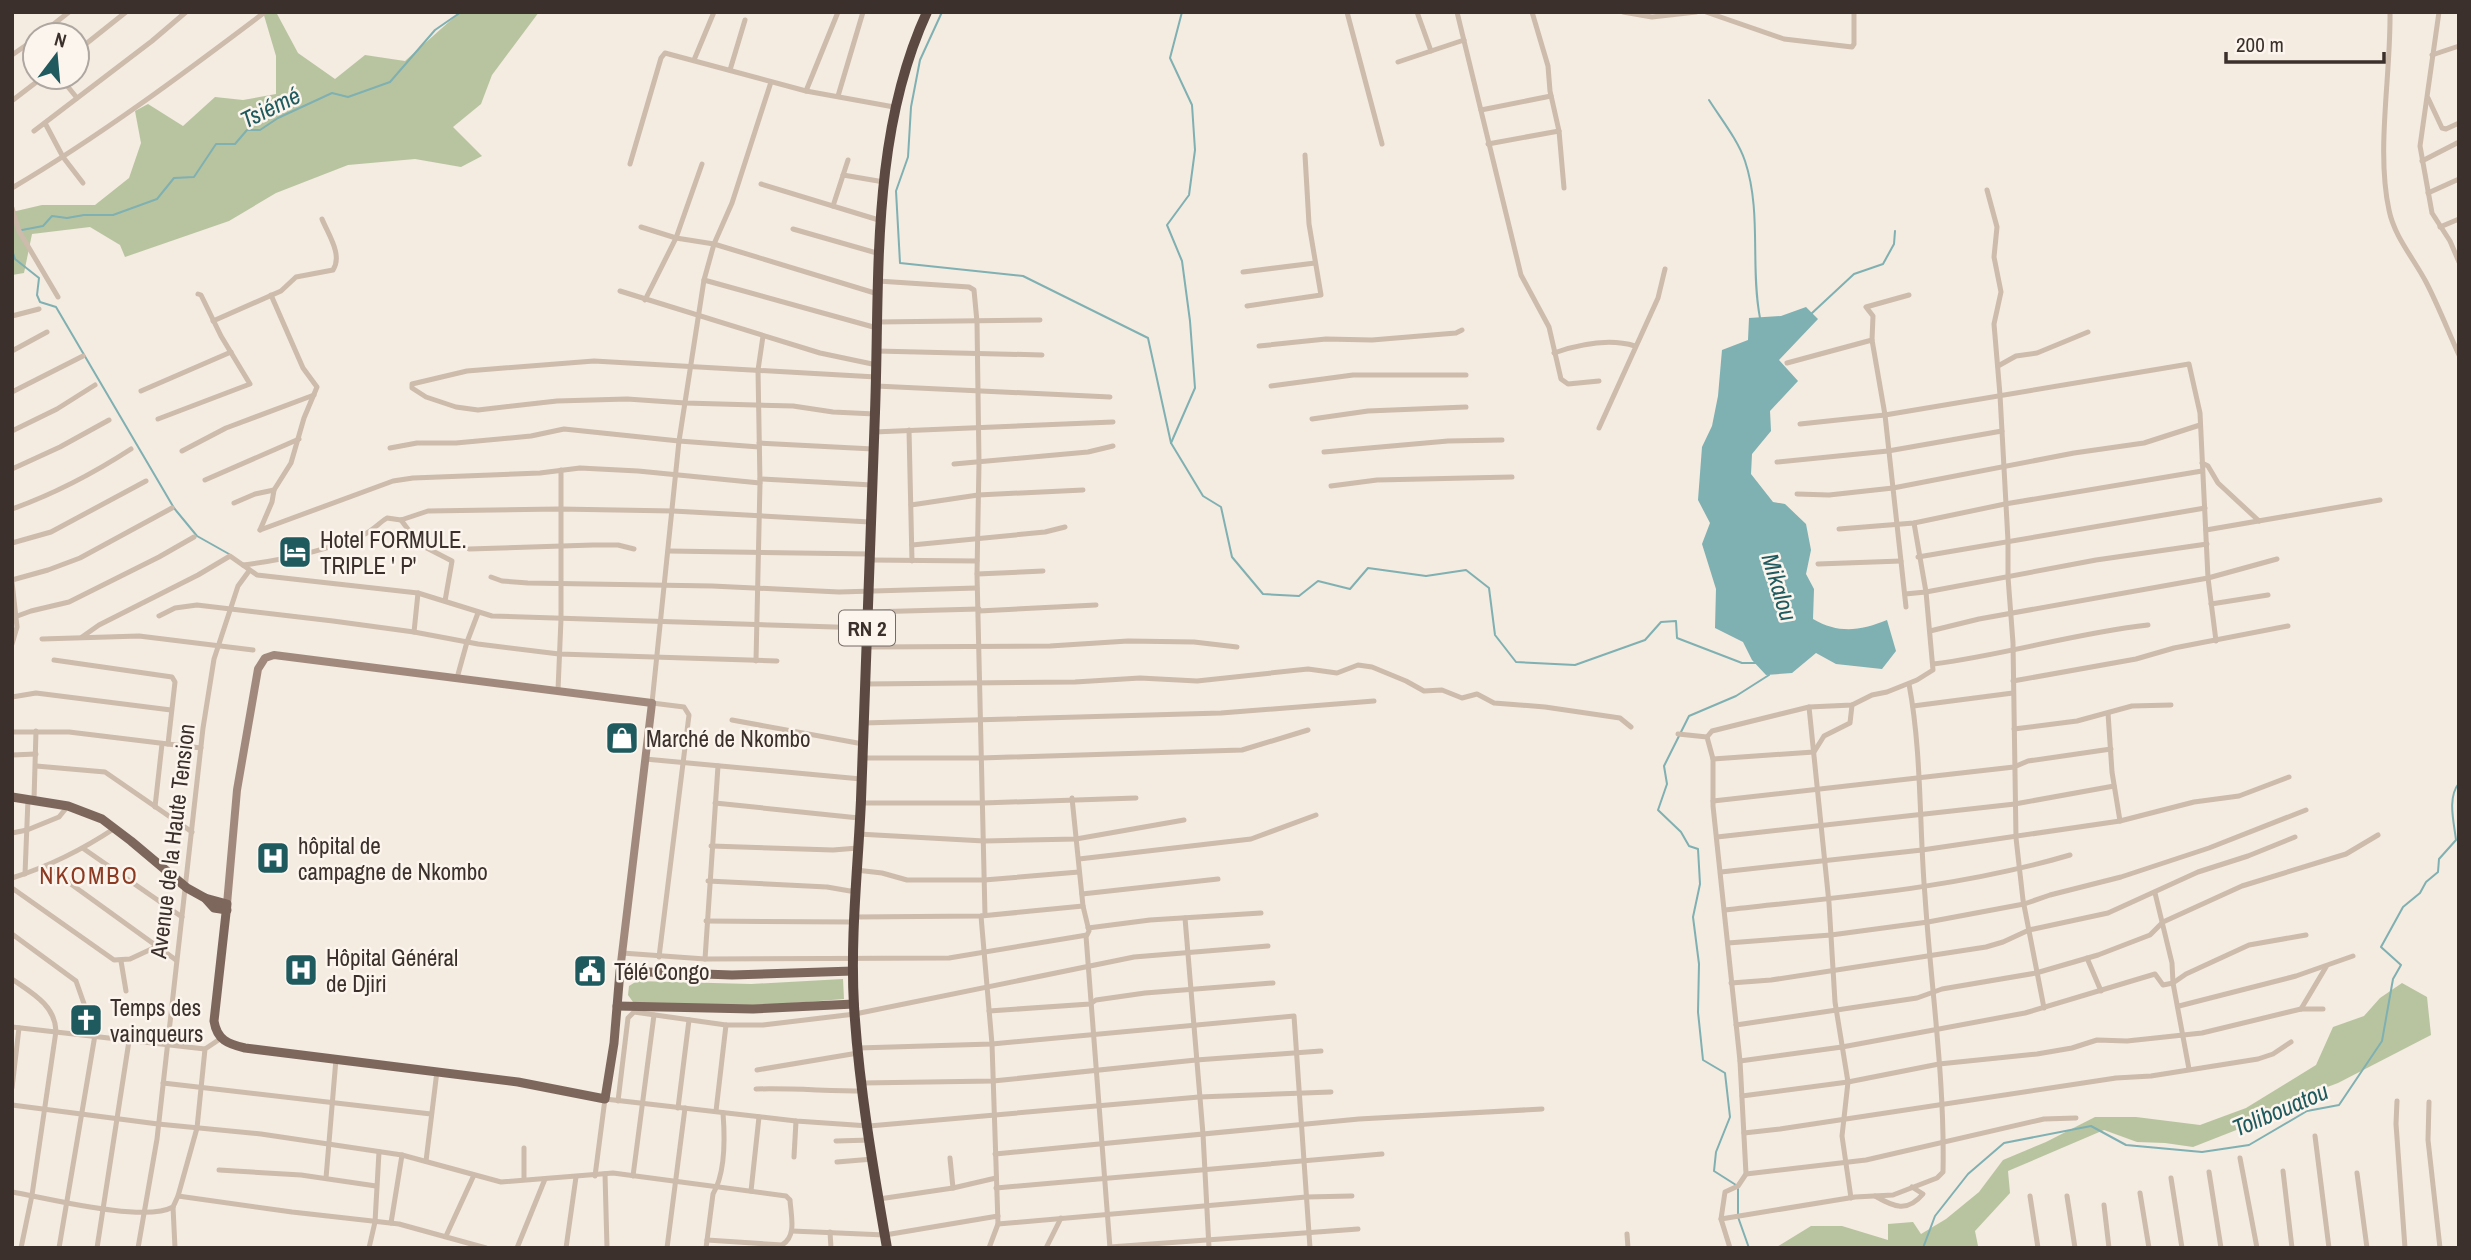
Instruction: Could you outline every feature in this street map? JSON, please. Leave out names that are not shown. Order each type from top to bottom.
[{"type":"highway","name":"RN 2","points":[[887,1248],[854,1009],[856,870],[866,684],[878,281],[884,183],[894,107],[927,12]]},
{"type":"main road","points":[[12,797],[68,806],[91,813],[115,828],[187,888],[216,905],[225,926]]},
{"type":"main road","points":[[216,905],[227,903]]},
{"type":"main road","points":[[216,905],[227,903]]},
{"type":"main road","points":[[227,903],[214,1021],[220,1038],[232,1045],[518,1082],[605,1098],[620,971],[732,975],[853,971]]},
{"type":"main road","points":[[617,1006],[854,1009]]},
{"type":"street","points":[[91,40],[126,12]]},
{"type":"street","points":[[34,131],[186,12]]},
{"type":"street","points":[[12,188],[63,157],[219,48],[264,12]]},
{"type":"street","points":[[694,60],[714,12]]},
{"type":"street","points":[[806,91],[838,12]]},
{"type":"street","points":[[838,96],[863,12]]},
{"type":"street","points":[[1347,12],[1382,144]]},
{"type":"street","points":[[1417,12],[1431,51]]},
{"type":"street","points":[[1457,12],[1521,275],[1549,327],[1563,383],[1599,381]]},
{"type":"street","points":[[1532,12],[1548,66],[1559,131],[1564,188]]},
{"type":"street","points":[[1623,12],[1652,17],[1696,12]]},
{"type":"street","points":[[1706,12],[1784,39],[1852,47],[1854,12]]},
{"type":"street","points":[[2390,12],[2391,48],[2384,170],[2388,210],[2393,225],[2426,283],[2459,355]]},
{"type":"street","points":[[2439,12],[2420,140],[2432,213],[2450,241],[2459,262]]},
{"type":"street","points":[[730,70],[745,20]]},
{"type":"street","points":[[1398,62],[1464,40]]},
{"type":"street","points":[[2432,55],[2459,46]]},
{"type":"street","points":[[630,164],[663,54],[668,52],[806,91],[894,107]]},
{"type":"street","points":[[620,971],[658,658],[679,442],[697,317],[714,244],[732,203],[771,82]]},
{"type":"street","points":[[72,91],[77,98]]},
{"type":"street","points":[[2427,95],[2434,116],[2442,128],[2459,123]]},
{"type":"street","points":[[1481,110],[1551,96]]},
{"type":"street","points":[[45,123],[63,157],[83,183]]},
{"type":"street","points":[[1488,144],[1559,131]]},
{"type":"street","points":[[2422,162],[2459,142]]},
{"type":"street","points":[[1247,306],[1321,295],[1309,224],[1305,155]]},
{"type":"street","points":[[833,206],[848,160]]},
{"type":"street","points":[[645,300],[676,238],[702,164]]},
{"type":"street","points":[[843,175],[884,183]]},
{"type":"street","points":[[2428,193],[2459,179]]},
{"type":"street","points":[[761,184],[882,221]]},
{"type":"street","points":[[1987,190],[1997,227],[1994,257],[2001,292],[1994,324],[2013,649],[2016,838],[2024,904],[2044,1008]]},
{"type":"street","points":[[12,208],[19,231],[58,297]]},
{"type":"street","points":[[213,321],[281,291],[296,277],[333,270],[335,251],[322,219]]},
{"type":"street","points":[[2440,227],[2459,219]]},
{"type":"street","points":[[641,228],[676,238],[714,244],[878,294]]},
{"type":"street","points":[[793,229],[880,254]]},
{"type":"street","points":[[1244,272],[1315,263]]},
{"type":"street","points":[[1598,428],[1658,298],[1665,269]]},
{"type":"street","points":[[704,280],[877,325],[1040,320]]},
{"type":"street","points":[[878,281],[969,286],[974,290],[977,322],[979,463],[976,561],[984,841],[983,916],[992,1044],[998,1216],[998,1224],[989,1248]]},
{"type":"street","points":[[620,291],[820,353],[877,365]]},
{"type":"street","points":[[158,419],[248,386],[249,381],[198,294]]},
{"type":"street","points":[[271,295],[303,369],[317,387],[303,418],[291,463],[274,490],[272,502],[259,530],[397,480],[540,473],[580,468],[760,481],[872,485]]},
{"type":"street","points":[[1906,607],[1885,415],[1872,340],[1873,316],[1866,307],[1909,295]]},
{"type":"street","points":[[12,316],[39,309]]},
{"type":"street","points":[[1259,346],[1326,339],[1372,340],[1456,333],[1462,330]]},
{"type":"street","points":[[12,351],[47,332]]},
{"type":"street","points":[[1998,366],[2016,356],[2037,353],[2088,332]]},
{"type":"street","points":[[756,661],[760,481],[757,405],[763,336]]},
{"type":"street","points":[[1787,363],[1872,340]]},
{"type":"street","points":[[1554,353],[1592,344],[1624,343],[1635,346]]},
{"type":"street","points":[[877,351],[1042,355]]},
{"type":"street","points":[[141,391],[231,352]]},
{"type":"street","points":[[12,392],[83,356]]},
{"type":"street","points":[[875,414],[626,399],[557,401],[478,410],[456,407],[426,397],[412,388],[412,384],[467,371],[594,361],[758,370],[977,391],[1110,397]]},
{"type":"street","points":[[1800,425],[1885,415],[2187,364],[2191,366],[2200,425],[2208,578],[2216,640]]},
{"type":"street","points":[[1270,386],[1353,375],[1466,375]]},
{"type":"street","points":[[12,431],[57,409],[95,385]]},
{"type":"street","points":[[181,451],[226,428],[314,395]]},
{"type":"street","points":[[1312,419],[1368,411],[1466,407]]},
{"type":"street","points":[[12,469],[109,420]]},
{"type":"street","points":[[874,432],[1113,422]]},
{"type":"street","points":[[1797,494],[1829,495],[1893,488],[2074,453],[2144,443],[2200,425]]},
{"type":"street","points":[[390,448],[416,443],[456,443],[531,436],[564,429],[679,442],[873,449]]},
{"type":"street","points":[[909,430],[912,561]]},
{"type":"street","points":[[1777,462],[1888,451],[2002,431]]},
{"type":"street","points":[[205,480],[299,439]]},
{"type":"street","points":[[1324,452],[1448,441],[1503,440]]},
{"type":"street","points":[[954,464],[1088,452],[1113,446]]},
{"type":"street","points":[[12,509],[68,484],[131,449]]},
{"type":"street","points":[[2202,463],[2208,466],[2218,483],[2259,521]]},
{"type":"street","points":[[558,690],[561,470]]},
{"type":"street","points":[[1839,529],[1914,523],[2006,504],[2202,471]]},
{"type":"street","points":[[1331,486],[1377,480],[1512,477]]},
{"type":"street","points":[[12,543],[51,532],[146,481]]},
{"type":"street","points":[[234,503],[274,490]]},
{"type":"street","points":[[911,505],[978,495],[1083,490]]},
{"type":"street","points":[[2206,530],[2380,500]]},
{"type":"street","points":[[12,644],[17,632],[12,581],[80,558],[172,508]]},
{"type":"street","points":[[1918,557],[2205,508]]},
{"type":"street","points":[[243,565],[286,559],[364,534],[387,518],[401,520],[428,511],[673,511],[870,522]]},
{"type":"street","points":[[401,520],[419,544],[452,561],[445,600]]},
{"type":"street","points":[[1707,737],[1712,731],[1809,707],[1852,705],[1872,695],[1909,684],[1933,670],[1926,592],[1914,523]]},
{"type":"street","points":[[912,545],[1045,532],[1066,527]]},
{"type":"street","points":[[14,617],[69,602],[194,537]]},
{"type":"street","points":[[1905,594],[2096,560],[2207,544]]},
{"type":"street","points":[[469,549],[618,545],[634,549]]},
{"type":"street","points":[[668,551],[976,561]]},
{"type":"street","points":[[82,637],[99,625],[198,576],[228,556],[234,557],[249,571],[265,576],[418,593],[492,616],[867,628]]},
{"type":"street","points":[[1930,631],[2011,613],[2208,578],[2277,559]]},
{"type":"street","points":[[1818,564],[1901,561]]},
{"type":"street","name":"Avenue de la Haute Tension","points":[[138,1248],[158,1124],[201,748],[217,647],[238,586],[249,571]]},
{"type":"street","points":[[977,574],[1043,571]]},
{"type":"street","points":[[491,577],[502,581],[869,593],[977,588]]},
{"type":"street","points":[[414,632],[418,593]]},
{"type":"street","points":[[2211,604],[2268,595]]},
{"type":"street","points":[[159,616],[187,605],[230,608],[559,654],[777,661]]},
{"type":"street","points":[[868,612],[1097,605]]},
{"type":"street","points":[[457,678],[478,613]]},
{"type":"street","points":[[1933,664],[2148,625]]},
{"type":"street","points":[[2013,681],[2125,662],[2164,650],[2288,626]]},
{"type":"street","points":[[42,639],[139,636],[253,650]]},
{"type":"street","points":[[866,647],[1051,646],[1141,641],[1194,642],[1237,647]]},
{"type":"street","points":[[227,903],[237,790],[258,669],[262,660],[274,655],[558,690],[680,706],[689,711],[659,957]]},
{"type":"street","points":[[54,660],[174,678],[172,710],[155,807]]},
{"type":"street","points":[[866,684],[1075,682],[1140,678],[1199,681],[1308,669],[1337,673],[1358,665],[1372,667],[1424,691],[1444,690],[1460,698],[1477,694],[1494,703],[1620,718],[1631,727]]},
{"type":"street","points":[[1721,1219],[1852,1198],[1893,1195],[1937,1178],[1943,1172],[1943,1104],[1924,886],[1913,706],[1909,684]]},
{"type":"street","points":[[12,697],[36,693],[172,710]]},
{"type":"street","points":[[1913,706],[2013,693]]},
{"type":"street","points":[[863,723],[1221,713],[1374,701]]},
{"type":"street","points":[[1814,752],[1824,736],[1850,723],[1852,705]]},
{"type":"street","points":[[2014,729],[2077,720],[2132,706],[2171,705]]},
{"type":"street","points":[[1809,707],[1836,1010],[1848,1082],[1842,1119],[1852,1198]]},
{"type":"street","points":[[2108,713],[2120,821]]},
{"type":"street","points":[[732,720],[863,744]]},
{"type":"street","points":[[861,758],[981,758],[1242,750],[1308,730]]},
{"type":"street","points":[[25,874],[27,830],[36,766],[36,731]]},
{"type":"street","points":[[12,732],[69,732],[201,748]]},
{"type":"street","points":[[1678,734],[1707,737]]},
{"type":"street","points":[[1707,737],[1713,759],[1713,802],[1740,1061],[1746,1174],[1738,1186],[1726,1192],[1721,1219],[1730,1248]]},
{"type":"street","points":[[1713,802],[2014,767],[2028,761],[2111,749]]},
{"type":"street","points":[[1713,759],[1814,752]]},
{"type":"street","points":[[12,755],[36,754]]},
{"type":"street","points":[[645,760],[861,779]]},
{"type":"street","points":[[36,766],[105,772],[192,832]]},
{"type":"street","points":[[705,959],[708,881],[718,766]]},
{"type":"street","points":[[1721,872],[2016,838],[2120,821],[2194,802],[2239,796],[2288,777]]},
{"type":"street","points":[[1717,837],[2014,804],[2114,786]]},
{"type":"street","points":[[1072,798],[1083,906],[1088,928],[1087,967],[1095,1035],[1100,1143],[1110,1247],[1209,1245],[1358,1229]]},
{"type":"street","points":[[860,803],[983,803],[1136,798]]},
{"type":"street","points":[[715,803],[859,818]]},
{"type":"street","points":[[12,833],[61,816],[68,806]]},
{"type":"street","points":[[1728,943],[1831,935],[1928,922],[2024,904],[2184,856],[2306,810]]},
{"type":"street","points":[[1079,859],[1251,839],[1316,815]]},
{"type":"street","points":[[859,834],[984,841],[1076,839],[1184,820]]},
{"type":"street","points":[[12,878],[84,849],[115,828]]},
{"type":"street","points":[[1736,1025],[1917,998],[1934,992],[2036,973],[2087,958],[2150,935],[2163,922],[2242,886],[2346,853],[2378,835]]},
{"type":"street","points":[[1731,983],[1833,971],[2003,942],[2029,930],[2108,913],[2198,872],[2295,837]]},
{"type":"street","points":[[711,846],[833,850],[858,848]]},
{"type":"street","points":[[84,849],[182,917]]},
{"type":"street","points":[[1725,910],[1924,886],[2019,870],[2070,855]]},
{"type":"street","points":[[46,866],[176,960]]},
{"type":"street","points":[[856,870],[907,880],[984,880],[1079,872]]},
{"type":"street","points":[[1082,894],[1218,879]]},
{"type":"street","points":[[708,881],[827,887],[850,891],[856,889]]},
{"type":"street","points":[[12,888],[105,955],[121,961],[158,946]]},
{"type":"street","points":[[2155,893],[2172,963],[2173,983],[2189,1069]]},
{"type":"street","points":[[706,921],[983,916],[1083,906]]},
{"type":"street","points":[[1088,928],[1185,918],[1261,914]]},
{"type":"street","points":[[1185,918],[1206,1169],[1209,1245]]},
{"type":"street","points":[[12,934],[76,981],[95,1035],[59,1248]]},
{"type":"street","points":[[1740,1061],[1842,1047],[2044,1008],[2155,974],[2163,985],[2173,983],[2186,974],[2249,945],[2306,934]]},
{"type":"street","points":[[621,953],[705,959],[949,958],[1086,936]]},
{"type":"street","points":[[618,1101],[628,1018],[634,1012],[726,1025],[763,1025],[988,989],[1134,957],[1268,946]]},
{"type":"street","points":[[2179,1006],[2326,967],[2353,956]]},
{"type":"street","points":[[2087,958],[2101,991]]},
{"type":"street","points":[[121,961],[126,991]]},
{"type":"street","points":[[2301,1009],[2326,967]]},
{"type":"street","points":[[12,979],[50,1009],[55,1018],[56,1031],[32,1195],[21,1248]]},
{"type":"street","points":[[989,1011],[1090,1003],[1145,993],[1273,983]]},
{"type":"street","points":[[1742,1096],[1848,1082],[1939,1065],[2036,1054],[2072,1048],[2097,1040],[2127,1041],[2184,1035],[2253,1022],[2301,1009],[2323,1009]]},
{"type":"street","points":[[633,1176],[654,1015]]},
{"type":"street","points":[[757,1070],[858,1051],[992,1044],[1294,1016],[1310,1248]]},
{"type":"street","points":[[667,1248],[677,1181],[689,1020]]},
{"type":"street","points":[[12,1105],[261,1134],[402,1155],[501,1182],[605,1174],[677,1181],[718,1187],[751,1191],[789,1198],[792,1231],[789,1240],[782,1247],[706,1244],[713,1195],[718,1187],[724,1134],[719,1112],[726,1025]]},
{"type":"street","points":[[12,1088],[16,1027],[205,1049],[220,1038]]},
{"type":"street","points":[[97,1248],[129,1041]]},
{"type":"street","points":[[1744,1133],[2116,1078],[2151,1076],[2266,1056],[2291,1042]]},
{"type":"street","points":[[175,1248],[173,1206],[197,1128],[205,1049]]},
{"type":"street","points":[[756,1089],[794,1088],[808,1091],[993,1081],[1196,1060],[1321,1051]]},
{"type":"street","points":[[326,1178],[336,1059]]},
{"type":"street","points":[[426,1161],[437,1071]]},
{"type":"street","points":[[163,1083],[431,1114]]},
{"type":"street","points":[[595,1176],[605,1098],[796,1121],[869,1126],[1199,1097],[1331,1092]]},
{"type":"street","points":[[2397,1101],[2404,1248]]},
{"type":"street","points":[[2429,1102],[2428,1140],[2440,1248]]},
{"type":"street","points":[[995,1154],[1303,1124],[1542,1109]]},
{"type":"street","points":[[751,1191],[759,1117]]},
{"type":"street","points":[[1746,1174],[1846,1163],[2044,1119],[2076,1118]]},
{"type":"street","points":[[794,1157],[796,1121]]},
{"type":"street","points":[[2315,1136],[2329,1248]]},
{"type":"street","points":[[836,1141],[870,1140]]},
{"type":"street","points":[[524,1148],[524,1179]]},
{"type":"street","points":[[369,1248],[375,1222],[379,1152]]},
{"type":"street","points":[[996,1188],[1382,1154]]},
{"type":"street","points":[[391,1223],[402,1155]]},
{"type":"street","points":[[950,1158],[953,1188]]},
{"type":"street","points":[[2240,1158],[2257,1248]]},
{"type":"street","points":[[837,1162],[873,1159]]},
{"type":"street","points":[[219,1170],[326,1178],[376,1186]]},
{"type":"street","points":[[2283,1171],[2292,1248]]},
{"type":"street","points":[[2209,1172],[2221,1248]]},
{"type":"street","points":[[2357,1172],[2367,1248]]},
{"type":"street","points":[[605,1174],[607,1248]]},
{"type":"street","points":[[446,1236],[474,1175]]},
{"type":"street","points":[[566,1248],[576,1177]]},
{"type":"street","points":[[879,1199],[953,1188],[996,1178]]},
{"type":"street","points":[[2171,1178],[2182,1248]]},
{"type":"street","points":[[517,1248],[545,1179]]},
{"type":"street","points":[[1875,1196],[1891,1205],[1905,1208],[1923,1194],[1912,1187]]},
{"type":"street","points":[[12,1192],[103,1208],[145,1212],[173,1206]]},
{"type":"street","points":[[2140,1193],[2149,1248]]},
{"type":"street","points":[[178,1196],[391,1223],[486,1248]]},
{"type":"street","points":[[998,1224],[1306,1197],[1352,1196]]},
{"type":"street","points":[[2030,1196],[2038,1248]]},
{"type":"street","points":[[2067,1196],[2075,1248]]},
{"type":"street","points":[[2104,1205],[2109,1248]]},
{"type":"street","points":[[792,1231],[859,1236],[885,1235],[998,1216]]},
{"type":"street","points":[[1046,1248],[1061,1218]]},
{"type":"street","points":[[830,1232],[831,1248]]},
{"type":"street","points":[[1627,1234],[1628,1248]]},
{"type":"green space","points":[[263,12],[276,12],[298,53],[335,79],[365,55],[405,61],[460,12],[539,12],[492,75],[481,104],[453,127],[482,156],[461,167],[415,159],[348,165],[276,193],[229,221],[125,257],[120,245],[90,227],[32,234],[24,273],[12,275],[12,212],[42,205],[95,205],[129,178],[141,143],[135,111],[148,104],[183,126],[215,97],[243,100],[276,94],[276,56]]},
{"type":"green space","points":[[843,979],[844,999],[755,1006],[644,1003],[633,1002],[628,995],[629,986],[637,981],[751,984]]},
{"type":"green space","points":[[2402,983],[2427,997],[2431,1035],[2338,1083],[2274,1107],[2244,1127],[2193,1147],[2137,1142],[2104,1130],[2008,1171],[2010,1193],[1975,1231],[1978,1246],[1975,1248],[1775,1248],[1811,1226],[1842,1226],[1888,1240],[1888,1224],[1913,1222],[1921,1234],[1946,1219],[1979,1192],[2003,1160],[2095,1117],[2136,1117],[2200,1125],[2246,1108],[2316,1065],[2333,1027],[2364,1016],[2380,998]]},
{"type":"water","points":[[1806,307],[1818,319],[1779,360],[1798,381],[1770,411],[1771,431],[1752,454],[1751,474],[1773,502],[1785,504],[1806,524],[1811,550],[1806,574],[1814,589],[1813,619],[1841,629],[1868,627],[1887,620],[1896,651],[1882,669],[1836,664],[1816,653],[1792,673],[1766,675],[1752,660],[1743,642],[1715,628],[1716,589],[1702,544],[1710,523],[1698,500],[1702,447],[1712,426],[1722,350],[1748,340],[1749,318],[1781,316]]},
{"type":"waterway","name":"Tsiémé","points":[[22,230],[43,226],[52,216],[67,218],[113,215],[157,199],[174,178],[194,177],[216,144],[235,144],[247,130],[260,130],[278,118],[332,93],[348,97],[390,82],[435,30],[461,12]]},
{"type":"waterway","points":[[942,12],[920,60],[911,107],[908,157],[896,191],[900,263],[1023,276],[1148,338],[1171,443],[1203,496],[1221,507],[1232,557],[1263,594],[1299,596],[1318,581],[1350,589],[1368,568],[1426,576],[1466,570],[1489,588],[1495,635],[1516,662],[1575,665],[1645,640],[1661,622],[1676,621],[1677,638],[1742,663],[1756,663]]},
{"type":"waterway","points":[[1171,443],[1195,388],[1182,261],[1167,225],[1189,195],[1195,150],[1192,105],[1170,58],[1182,12]]},
{"type":"waterway","name":"Mikalou","points":[[1709,100],[1738,145],[1750,180],[1760,318]]},
{"type":"waterway","points":[[1811,314],[1854,274],[1883,264],[1894,244],[1895,231]]},
{"type":"waterway","points":[[12,250],[15,259],[39,278],[37,295],[40,302],[56,307],[174,508],[197,536],[229,554]]},
{"type":"waterway","name":"Mikalou","points":[[1736,1185],[1714,1171],[1716,1152],[1730,1117],[1725,1073],[1703,1060],[1698,1012],[1699,964],[1693,917],[1700,884],[1698,849],[1689,846],[1681,832],[1658,810],[1667,784],[1664,766],[1689,716],[1736,696],[1769,675]]},
{"type":"waterway","name":"Tolibouatou","points":[[1923,1248],[1935,1216],[1968,1174],[2004,1143],[2091,1126],[2126,1145],[2202,1152],[2249,1145],[2307,1111],[2339,1105],[2382,1041],[2393,979],[2401,965],[2381,947],[2403,907],[2420,893],[2426,882],[2438,872],[2439,859],[2456,840],[2452,803],[2459,783]]},
{"type":"waterway","name":"Mikalou","points":[[1738,1189],[1738,1217],[1749,1248]]},
{"type":"place","name":"Hotel FORMULE. TRIPLE ' P'","points":[[295,552]]},
{"type":"place","name":"Marché de Nkombo","points":[[622,738]]},
{"type":"place","name":"hôpital de campagne de Nkombo","points":[[273,858]]},
{"type":"place","name":"Hôpital Général de Djiri","points":[[301,970]]},
{"type":"place","name":"Télé Congo","points":[[590,971]]},
{"type":"place","name":"Temps des vainqueurs","points":[[86,1020]]},
{"type":"district","name":"NKOMBO","points":[[89,875]]}]
